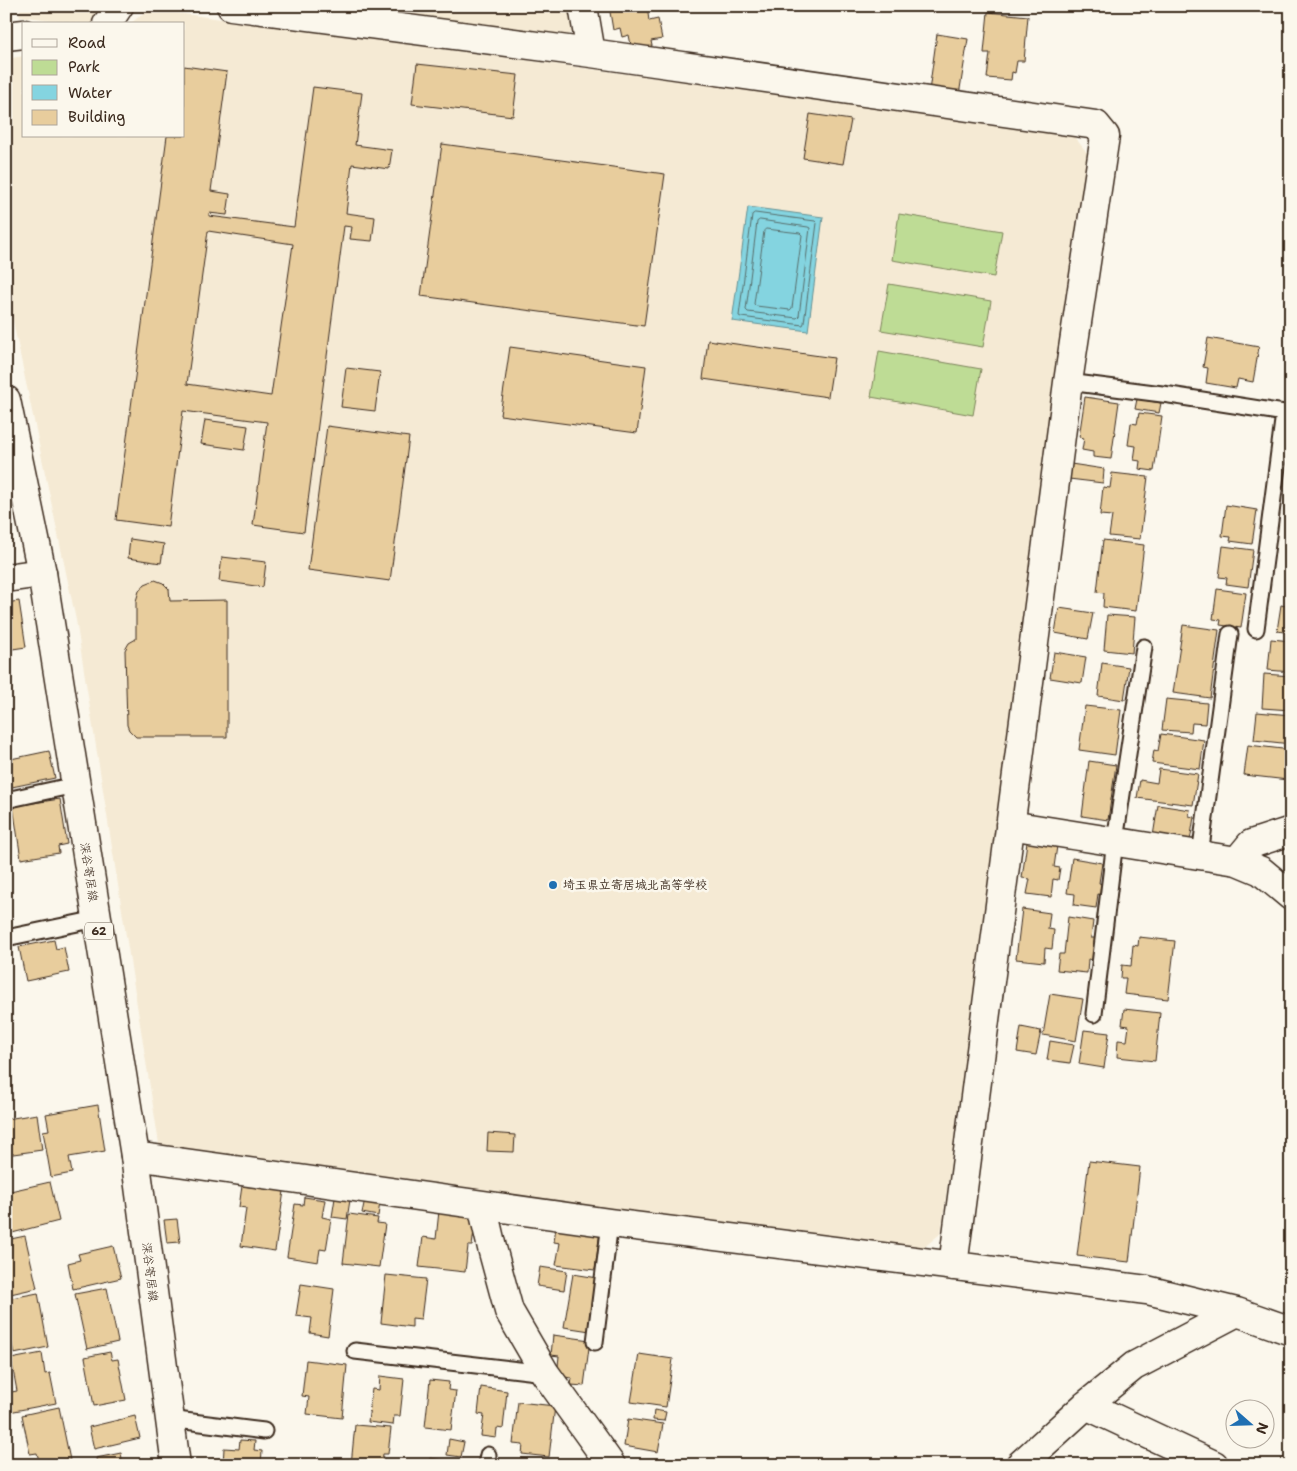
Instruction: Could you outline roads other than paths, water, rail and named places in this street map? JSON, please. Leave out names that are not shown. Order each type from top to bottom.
[{"type":"street","points":[[107,22],[119,6]]},
{"type":"street","points":[[231,6],[591,53],[1096,125],[1105,136],[1068,382],[953,1266]]},
{"type":"street","points":[[583,6],[591,53]]},
{"type":"street","points":[[6,36],[22,34]]},
{"type":"street","name":"深谷寄居線","points":[[6,400],[42,573],[135,1156],[176,1465]]},
{"type":"street","points":[[6,578],[42,573]]},
{"type":"street","points":[[1010,825],[1237,861],[1260,871],[1291,896]]},
{"type":"street","points":[[1237,861],[1251,844],[1291,831]]},
{"type":"street","points":[[135,1156],[610,1223],[1147,1290],[1237,1312],[1291,1331]]},
{"type":"street","points":[[482,1205],[509,1311],[546,1374],[610,1465]]},
{"type":"street","points":[[1020,1465],[1086,1405],[1134,1366],[1237,1312]]},
{"type":"street","points":[[1086,1405],[1214,1465]]},
{"type":"lane","points":[[1068,382],[1170,395],[1287,414],[1256,629]]},
{"type":"lane","points":[[1200,855],[1230,634]]},
{"type":"lane","points":[[1094,1014],[1116,841],[1144,647]]},
{"type":"lane","points":[[6,800],[75,785]]},
{"type":"lane","points":[[6,938],[97,919]]},
{"type":"lane","points":[[595,1342],[610,1223]]},
{"type":"lane","points":[[356,1351],[546,1374]]},
{"type":"lane","points":[[169,1419],[264,1431]]},
{"type":"water","points":[[748,207],[823,217],[808,331],[732,321]]},
{"type":"place","name":"埼玉県立寄居城北高等学校","points":[[553,885]]}]
